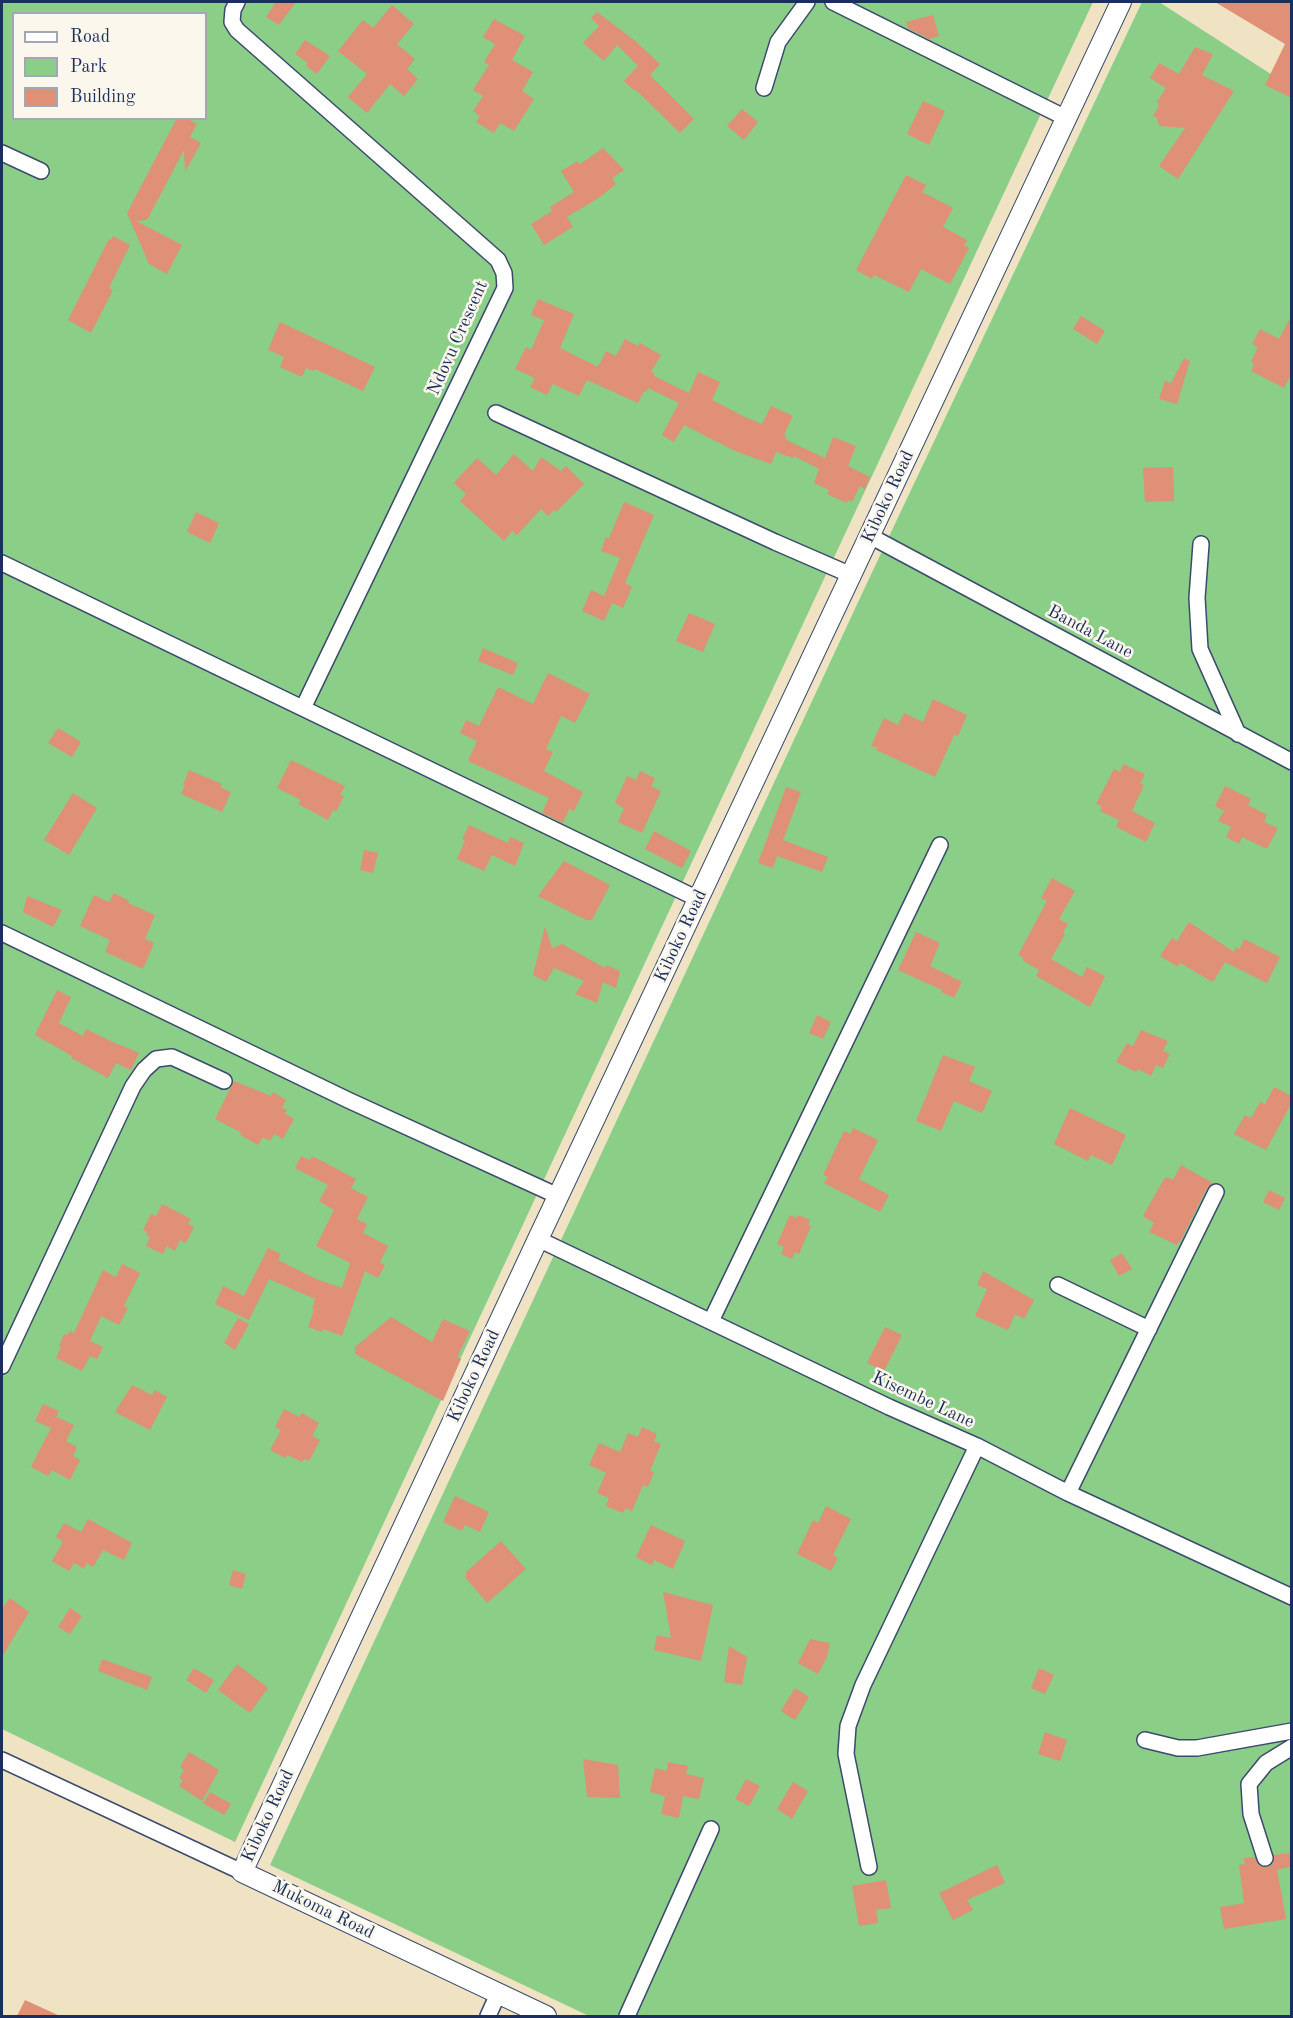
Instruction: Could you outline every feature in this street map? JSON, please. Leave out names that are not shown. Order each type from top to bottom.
[{"type":"street","name":"Ndovu Crescent","points":[[237,2],[233,10],[232,22],[237,30],[498,260],[504,273],[505,288],[303,708]]},
{"type":"street","points":[[764,88],[778,42],[807,2]]},
{"type":"street","points":[[833,2],[1066,118]]},
{"type":"street","name":"Kiboko Road","points":[[242,1872],[1121,2]]},
{"type":"street","points":[[2,153],[40,171]]},
{"type":"street","points":[[496,413],[851,575]]},
{"type":"street","name":"Banda Lane","points":[[870,536],[1292,762]]},
{"type":"street","points":[[1201,544],[1197,598],[1200,649],[1238,734]]},
{"type":"street","points":[[2,563],[698,899]]},
{"type":"street","points":[[711,1321],[940,845]]},
{"type":"street","points":[[2,933],[348,1100],[558,1196]]},
{"type":"street","points":[[2,1366],[128,1096],[144,1070],[156,1059],[172,1057],[224,1082]]},
{"type":"street","points":[[1068,1493],[1216,1192]]},
{"type":"street","name":"Kisembe Lane","points":[[538,1239],[889,1407],[977,1446],[1068,1493],[1292,1597]]},
{"type":"street","points":[[1058,1285],[1149,1329]]},
{"type":"street","points":[[869,1867],[846,1754],[848,1726],[863,1685],[977,1446]]},
{"type":"street","points":[[1145,1740],[1178,1748],[1197,1748],[1292,1731]]},
{"type":"street","points":[[1264,1858],[1251,1814],[1249,1784],[1266,1763],[1292,1747]]},
{"type":"street","name":"Mukoma Road","points":[[2,1760],[546,2016]]},
{"type":"street","points":[[627,2016],[711,1829]]},
{"type":"street","points":[[488,2016],[498,1994]]},
{"type":"green space","points":[[2,2],[1093,2],[235,1842],[2,1729]]},
{"type":"green space","points":[[1142,2],[1159,2],[1291,87],[1291,2016],[589,2016],[270,1865],[867,583]]},
{"type":"building","points":[[276,2],[296,2],[279,25],[266,17]]},
{"type":"building","points":[[1215,2],[1292,2],[1292,98],[1265,85],[1285,44]]},
{"type":"building","points":[[392,5],[414,24],[397,44],[415,59],[407,69],[418,79],[404,96],[390,84],[367,113],[348,97],[367,74],[338,51],[363,20],[373,28]]},
{"type":"building","points":[[597,12],[634,40],[660,64],[650,75],[694,119],[680,133],[624,81],[638,66],[617,45],[604,61],[583,43],[599,26],[591,18]]},
{"type":"building","points":[[933,15],[939,36],[929,39],[908,28],[906,22]]},
{"type":"building","points":[[494,19],[525,36],[512,60],[533,72],[522,91],[534,99],[514,131],[500,123],[494,133],[476,122],[480,116],[473,111],[483,96],[473,90],[489,65],[484,62],[495,44],[483,37]]},
{"type":"building","points":[[305,40],[330,56],[317,74],[306,66],[308,63],[295,54]]},
{"type":"building","points":[[1195,47],[1213,54],[1202,75],[1234,91],[1178,179],[1159,166],[1185,128],[1159,126],[1157,118],[1153,116],[1159,106],[1157,102],[1166,88],[1150,78],[1159,63],[1179,74]]},
{"type":"building","points":[[923,101],[945,111],[929,145],[907,134]]},
{"type":"building","points":[[742,109],[758,122],[744,140],[727,126]]},
{"type":"building","points":[[176,120],[190,120],[197,124],[190,137],[201,143],[185,172],[184,150],[147,220],[136,221],[182,245],[167,274],[149,264],[127,213]]},
{"type":"building","points":[[603,148],[624,170],[612,178],[616,184],[600,197],[567,217],[573,227],[544,245],[531,224],[552,211],[550,207],[574,192],[561,171],[578,161],[579,165]]},
{"type":"building","points":[[906,175],[926,185],[922,192],[953,208],[943,227],[967,240],[964,245],[969,248],[950,284],[921,269],[909,292],[874,275],[872,279],[856,270]]},
{"type":"building","points":[[113,236],[130,245],[109,288],[113,290],[91,333],[68,320],[109,239],[111,240]]},
{"type":"building","points":[[538,299],[574,314],[560,348],[598,367],[606,351],[616,356],[625,339],[638,346],[640,343],[661,355],[651,372],[655,374],[654,376],[689,393],[698,372],[720,382],[712,400],[745,417],[762,424],[771,406],[793,416],[784,434],[785,439],[797,445],[825,458],[833,437],[856,446],[848,466],[870,477],[865,489],[860,486],[852,502],[848,500],[847,503],[827,494],[829,490],[814,483],[819,469],[794,456],[793,458],[776,452],[771,464],[735,451],[684,425],[674,442],[662,435],[679,403],[648,388],[638,403],[587,380],[579,396],[553,384],[547,395],[530,387],[535,378],[515,369],[526,347],[531,350],[544,320],[531,315]]},
{"type":"building","points":[[1292,315],[1292,373],[1284,388],[1251,371],[1254,364],[1251,362],[1258,347],[1252,344],[1260,329],[1279,339]]},
{"type":"building","points":[[1081,316],[1105,331],[1097,344],[1073,329]]},
{"type":"building","points":[[280,322],[375,367],[363,391],[315,369],[313,371],[306,368],[302,377],[280,367],[284,357],[268,350]]},
{"type":"building","points":[[1184,358],[1190,361],[1177,404],[1159,399],[1165,381],[1171,383]]},
{"type":"building","points":[[514,454],[533,471],[541,457],[561,471],[566,466],[584,484],[556,512],[554,510],[548,516],[541,509],[517,535],[512,531],[504,541],[460,501],[466,494],[454,483],[477,458],[496,475]]},
{"type":"building","points":[[1173,467],[1174,501],[1145,502],[1143,468]]},
{"type":"building","points":[[624,502],[654,515],[625,583],[632,587],[623,608],[612,603],[604,621],[582,611],[591,590],[604,596],[620,558],[601,551]]},
{"type":"building","points":[[196,512],[219,523],[210,543],[187,532]]},
{"type":"building","points":[[689,613],[715,624],[703,652],[676,641]]},
{"type":"building","points":[[483,648],[518,663],[513,675],[478,661]]},
{"type":"building","points":[[548,673],[590,694],[575,723],[561,716],[546,749],[553,752],[544,771],[583,792],[574,811],[569,809],[563,823],[542,813],[549,798],[468,761],[477,741],[460,733],[466,720],[479,726],[498,687],[533,704]]},
{"type":"building","points":[[933,699],[967,715],[958,736],[954,735],[935,777],[871,746],[884,718],[898,725],[904,713],[923,722]]},
{"type":"building","points":[[58,728],[81,742],[72,757],[48,743]]},
{"type":"building","points":[[291,760],[345,786],[340,795],[344,796],[336,812],[333,810],[328,820],[298,804],[301,800],[277,788]]},
{"type":"building","points":[[1123,764],[1145,774],[1140,784],[1144,785],[1132,811],[1155,823],[1146,842],[1116,827],[1119,820],[1100,811],[1102,806],[1096,804],[1114,769],[1120,772]]},
{"type":"building","points":[[189,770],[222,784],[220,787],[231,792],[222,812],[181,794]]},
{"type":"building","points":[[640,771],[655,778],[651,786],[661,791],[642,833],[618,822],[624,808],[615,803],[627,776],[636,780]]},
{"type":"building","points":[[1225,786],[1251,799],[1248,805],[1267,815],[1264,822],[1278,828],[1267,849],[1242,837],[1239,844],[1226,837],[1231,827],[1218,821],[1224,811],[1215,806]]},
{"type":"building","points":[[786,787],[801,792],[783,840],[828,857],[822,872],[777,856],[773,868],[758,863]]},
{"type":"building","points":[[73,793],[97,808],[69,855],[44,840]]},
{"type":"building","points":[[469,825],[508,843],[510,837],[524,843],[515,866],[492,855],[484,871],[457,859],[465,840],[462,839]]},
{"type":"building","points":[[654,831],[691,851],[682,868],[645,849]]},
{"type":"building","points":[[364,850],[378,853],[373,873],[360,870]]},
{"type":"building","points":[[564,861],[610,885],[592,920],[586,920],[538,896]]},
{"type":"building","points":[[1052,878],[1075,891],[1059,919],[1068,924],[1051,959],[1082,977],[1087,967],[1105,976],[1090,1007],[1036,976],[1039,970],[1018,955],[1047,901],[1041,898]]},
{"type":"building","points":[[114,893],[129,901],[128,903],[155,915],[145,939],[154,943],[143,969],[105,952],[110,940],[80,926],[94,895],[109,902]]},
{"type":"building","points":[[27,896],[62,910],[53,927],[23,912]]},
{"type":"building","points":[[1189,922],[1234,952],[1236,947],[1240,949],[1244,939],[1280,957],[1267,983],[1225,962],[1213,982],[1180,963],[1178,967],[1160,956],[1172,938],[1177,941]]},
{"type":"building","points":[[545,926],[552,948],[562,944],[605,968],[606,965],[620,971],[616,988],[603,982],[597,1003],[575,994],[584,981],[554,968],[546,982],[533,975]]},
{"type":"building","points":[[916,932],[940,943],[930,966],[962,982],[954,998],[898,970]]},
{"type":"building","points":[[57,990],[71,997],[59,1023],[83,1036],[86,1029],[139,1053],[131,1070],[116,1063],[108,1078],[35,1035]]},
{"type":"building","points":[[817,1015],[831,1022],[823,1039],[809,1033]]},
{"type":"building","points":[[1141,1030],[1168,1041],[1163,1051],[1170,1054],[1163,1068],[1156,1065],[1151,1076],[1138,1069],[1136,1072],[1116,1062],[1127,1043],[1133,1046]]},
{"type":"building","points":[[943,1055],[975,1067],[969,1081],[992,1091],[982,1113],[954,1101],[941,1131],[916,1121]]},
{"type":"building","points":[[234,1081],[271,1096],[273,1092],[286,1100],[282,1108],[287,1110],[285,1114],[294,1119],[283,1139],[274,1134],[270,1141],[263,1137],[258,1145],[240,1135],[242,1133],[215,1119]]},
{"type":"building","points":[[1274,1087],[1292,1096],[1292,1102],[1266,1150],[1234,1134],[1245,1115],[1251,1118],[1260,1102],[1265,1104]]},
{"type":"building","points":[[1070,1108],[1126,1135],[1112,1165],[1091,1155],[1088,1161],[1054,1144]]},
{"type":"building","points":[[853,1128],[878,1140],[859,1179],[889,1195],[880,1212],[824,1183],[828,1177],[823,1175],[844,1131],[850,1134]]},
{"type":"building","points":[[301,1156],[310,1160],[312,1156],[356,1179],[351,1188],[368,1197],[357,1219],[367,1224],[363,1233],[388,1246],[380,1262],[385,1265],[378,1278],[365,1271],[342,1336],[323,1329],[322,1332],[308,1327],[315,1299],[269,1279],[249,1320],[215,1304],[223,1286],[244,1296],[268,1248],[281,1254],[278,1260],[316,1279],[342,1288],[350,1263],[316,1246],[334,1210],[319,1201],[328,1185],[295,1168]]},
{"type":"building","points":[[1181,1165],[1213,1183],[1207,1188],[1177,1245],[1149,1232],[1154,1223],[1143,1216],[1164,1179],[1167,1177],[1173,1180]]},
{"type":"building","points":[[1269,1190],[1285,1198],[1279,1210],[1263,1202]]},
{"type":"building","points":[[162,1204],[191,1219],[188,1224],[194,1227],[186,1243],[180,1240],[175,1251],[167,1246],[163,1254],[146,1246],[150,1237],[143,1230],[151,1214],[156,1216]]},
{"type":"building","points":[[790,1215],[796,1218],[798,1215],[810,1220],[808,1225],[811,1226],[799,1254],[795,1252],[792,1259],[781,1254],[784,1247],[777,1244]]},
{"type":"building","points":[[1122,1253],[1132,1269],[1119,1276],[1110,1260]]},
{"type":"building","points":[[122,1264],[140,1273],[124,1306],[128,1308],[119,1325],[101,1316],[90,1341],[103,1347],[97,1359],[90,1356],[82,1371],[56,1358],[64,1334],[67,1335],[70,1331],[74,1333],[103,1270],[116,1277]]},
{"type":"building","points":[[983,1271],[1034,1300],[1024,1319],[1015,1314],[1008,1330],[975,1316],[987,1289],[977,1285]]},
{"type":"building","points":[[391,1317],[432,1342],[443,1319],[470,1331],[457,1357],[461,1359],[443,1401],[355,1354],[355,1347]]},
{"type":"building","points":[[238,1318],[249,1324],[235,1350],[224,1343]]},
{"type":"building","points":[[885,1327],[902,1335],[884,1371],[867,1363]]},
{"type":"building","points":[[132,1385],[152,1395],[155,1390],[167,1397],[150,1430],[115,1412]]},
{"type":"building","points":[[43,1404],[59,1411],[54,1422],[57,1417],[74,1425],[66,1441],[77,1447],[73,1456],[80,1460],[70,1480],[52,1470],[48,1476],[31,1467],[51,1428],[35,1421]]},
{"type":"building","points":[[284,1409],[299,1417],[302,1413],[319,1423],[312,1436],[320,1440],[309,1461],[304,1459],[302,1462],[287,1455],[285,1458],[270,1450],[281,1430],[275,1427]]},
{"type":"building","points":[[642,1427],[657,1434],[654,1441],[661,1444],[650,1471],[654,1472],[648,1487],[643,1485],[632,1511],[626,1508],[623,1513],[606,1506],[609,1498],[597,1493],[606,1473],[589,1465],[599,1443],[620,1452],[628,1433],[638,1437]]},
{"type":"building","points":[[455,1496],[489,1512],[480,1532],[465,1525],[462,1531],[443,1522]]},
{"type":"building","points":[[826,1506],[851,1519],[833,1555],[838,1558],[831,1571],[797,1554],[813,1520],[818,1523]]},
{"type":"building","points":[[88,1519],[132,1543],[124,1560],[103,1550],[93,1567],[87,1563],[84,1569],[74,1563],[69,1571],[52,1561],[63,1542],[56,1537],[64,1523],[81,1532]]},
{"type":"building","points":[[651,1525],[685,1541],[673,1569],[654,1560],[652,1565],[636,1557]]},
{"type":"building","points":[[501,1541],[526,1569],[487,1603],[466,1578],[466,1572]]},
{"type":"building","points":[[233,1570],[246,1574],[242,1589],[229,1585]]},
{"type":"building","points":[[663,1592],[713,1605],[701,1661],[654,1650],[657,1635],[671,1638]]},
{"type":"building","points":[[10,1598],[29,1612],[2,1657],[2,1609]]},
{"type":"building","points":[[70,1608],[82,1616],[70,1634],[58,1627]]},
{"type":"building","points":[[810,1639],[830,1643],[827,1657],[818,1674],[798,1663]]},
{"type":"building","points":[[729,1646],[747,1657],[742,1685],[724,1682]]},
{"type":"building","points":[[102,1659],[152,1677],[147,1690],[98,1671]]},
{"type":"building","points":[[237,1664],[268,1688],[250,1713],[218,1690]]},
{"type":"building","points":[[194,1668],[214,1680],[206,1693],[186,1680]]},
{"type":"building","points":[[1039,1668],[1054,1675],[1045,1694],[1031,1688]]},
{"type":"building","points":[[795,1688],[809,1697],[795,1720],[781,1711]]},
{"type":"building","points":[[1045,1732],[1067,1740],[1060,1761],[1038,1754]]},
{"type":"building","points":[[189,1752],[219,1770],[202,1801],[179,1786],[183,1780],[179,1778],[184,1770],[180,1767]]},
{"type":"building","points":[[583,1759],[618,1765],[620,1798],[587,1797]]},
{"type":"building","points":[[668,1762],[688,1766],[686,1774],[704,1778],[699,1799],[683,1796],[679,1818],[661,1814],[665,1796],[650,1792],[655,1768],[667,1771]]},
{"type":"building","points":[[746,1779],[760,1786],[749,1806],[735,1799]]},
{"type":"building","points":[[793,1782],[808,1791],[792,1819],[777,1809]]},
{"type":"building","points":[[210,1792],[231,1804],[224,1815],[203,1803]]},
{"type":"building","points":[[1289,1853],[1292,1866],[1277,1870],[1286,1919],[1224,1929],[1220,1907],[1244,1903],[1239,1865],[1245,1864],[1244,1858],[1255,1857],[1259,1866],[1267,1867],[1273,1864],[1274,1855]]},
{"type":"building","points":[[997,1865],[1005,1883],[967,1900],[973,1910],[953,1920],[939,1893]]},
{"type":"building","points":[[886,1880],[891,1908],[876,1910],[878,1923],[859,1926],[852,1886]]},
{"type":"building","points":[[25,2000],[60,2016],[17,2016]]}]
